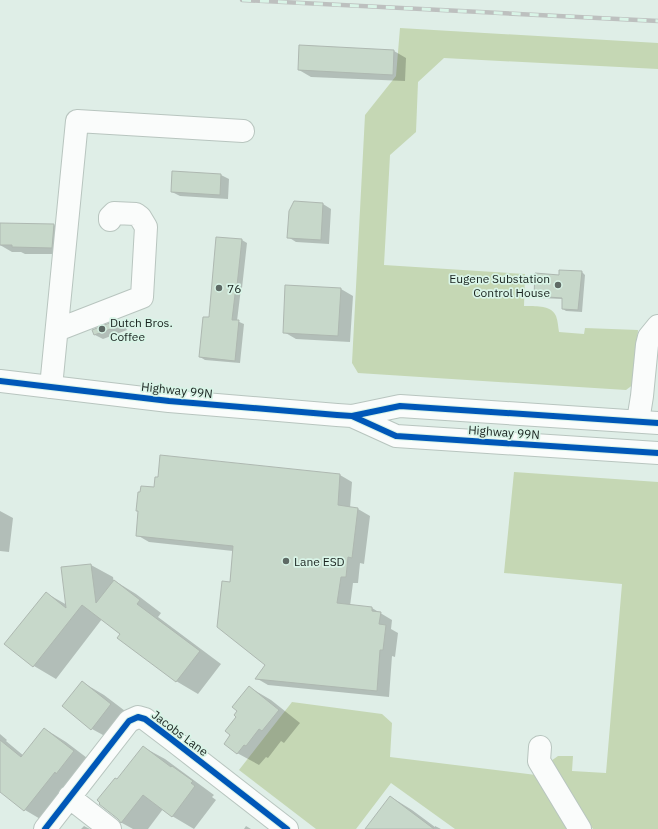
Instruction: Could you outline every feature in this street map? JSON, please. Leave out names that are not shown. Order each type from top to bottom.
[{"type":"main road","points":[[51,387],[77,122],[243,131]]},
{"type":"main road","points":[[57,330],[142,297],[146,227],[140,217],[136,214],[114,213],[110,217],[110,220]]},
{"type":"main road","points":[[648,422],[642,396],[647,345],[649,337],[658,326]]},
{"type":"main road","name":"Highway 99N","points":[[0,381],[245,408],[352,416],[400,406],[648,422]]},
{"type":"main road","name":"Highway 99N","points":[[352,416],[396,436],[658,453]]},
{"type":"main road","name":"Jacobs Lane","points":[[45,829],[129,720],[141,717],[287,829]]},
{"type":"main road","points":[[540,747],[538,761],[580,829]]},
{"type":"main road","points":[[69,797],[110,829]]},
{"type":"green space","points":[[400,28],[658,43],[658,69],[444,58],[418,82],[416,132],[390,155],[384,265],[525,274],[524,306],[547,308],[554,312],[558,322],[559,332],[584,334],[585,328],[638,330],[634,384],[626,390],[358,373],[352,363],[365,115],[396,76]]},
{"type":"green space","points":[[514,472],[658,482],[658,829],[593,829],[563,786],[551,761],[558,756],[573,756],[572,771],[606,773],[622,584],[504,573]]},
{"type":"green space","points":[[292,702],[382,714],[392,723],[390,757],[536,775],[567,829],[455,829],[391,783],[356,829],[316,829],[239,770]]},
{"type":"building","points":[[299,45],[394,50],[393,75],[298,70]]},
{"type":"building","points":[[172,171],[221,174],[220,195],[171,192]]},
{"type":"building","points":[[294,201],[323,203],[321,240],[287,238],[289,211]]},
{"type":"building","points":[[0,223],[54,224],[52,248],[12,247],[12,245],[0,245]]},
{"type":"building","points":[[216,237],[242,239],[232,320],[239,320],[235,361],[199,357],[203,317],[209,317]]},
{"type":"building","name":"Eugene Substation Control House","points":[[559,270],[582,271],[578,310],[562,309],[562,298],[534,296],[535,273],[559,275]]},
{"type":"building","points":[[285,285],[341,288],[338,336],[283,333]]},
{"type":"building","points":[[117,320],[119,326],[94,335],[92,330]]},
{"type":"building","points":[[160,455],[340,474],[338,505],[358,508],[352,558],[348,557],[346,577],[341,577],[337,603],[372,607],[372,611],[381,612],[379,624],[386,625],[383,650],[380,650],[377,691],[255,679],[265,665],[217,627],[222,581],[230,582],[233,546],[136,536],[138,492],[140,492],[141,486],[154,487],[155,477],[158,477]]},
{"type":"building","points":[[91,564],[96,603],[114,580],[140,600],[137,604],[200,651],[176,682],[117,638],[120,634],[82,605],[33,667],[4,644],[46,592],[66,608],[61,567]]},
{"type":"building","points":[[82,681],[111,704],[91,730],[62,706]]},
{"type":"building","points":[[249,686],[279,710],[262,731],[259,729],[246,746],[244,745],[237,754],[224,744],[230,735],[225,731],[236,717],[234,715],[237,711],[232,707]]},
{"type":"building","points":[[44,728],[74,751],[24,811],[0,792],[0,740],[21,757]]},
{"type":"building","points":[[143,746],[193,781],[191,783],[195,786],[172,817],[143,795],[121,823],[99,804],[100,803],[97,800],[115,778],[117,779]]},
{"type":"building","points":[[390,796],[434,829],[365,829]]},
{"type":"railway","points":[[242,0],[658,21]]},
{"type":"cycle path","points":[[0,381],[169,401],[352,416],[400,406],[658,423]]},
{"type":"cycle path","points":[[352,416],[396,436],[658,453]]},
{"type":"cycle path","points":[[45,829],[129,721],[138,717],[145,719],[287,829]]},
{"type":"place","name":"Eugene Substation Control House","points":[[558,285]]},
{"type":"place","name":"76","points":[[219,288]]},
{"type":"place","name":"Dutch Bros. Coffee","points":[[102,329]]},
{"type":"place","name":"Lane ESD","points":[[286,561]]}]
